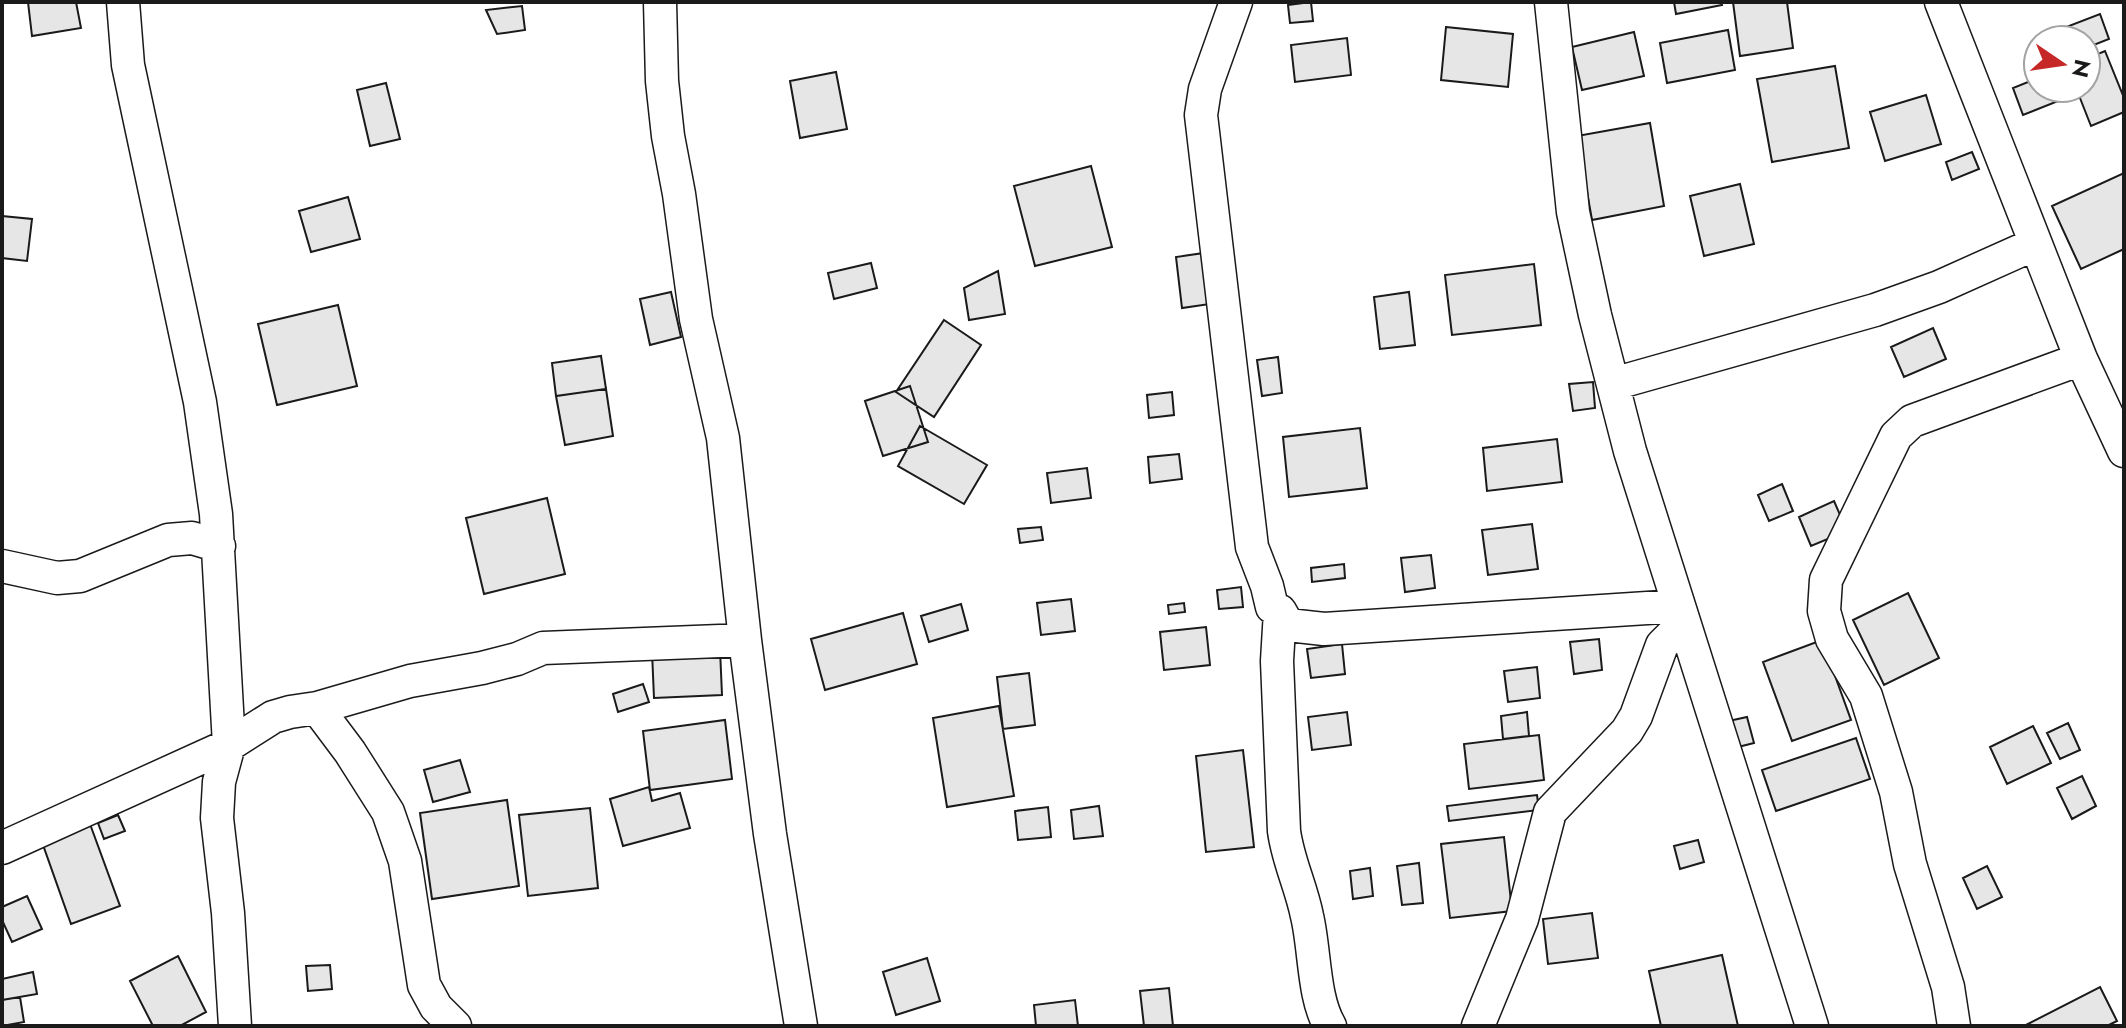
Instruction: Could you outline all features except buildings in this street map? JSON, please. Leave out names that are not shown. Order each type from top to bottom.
[{"type":"street","points":[[123,2],[128,65],[210,462],[219,546],[229,745],[219,782],[217,818],[228,913],[235,1026]]},
{"type":"street","points":[[660,2],[662,81],[668,136],[696,319],[723,438],[770,834],[801,1026]]},
{"type":"street","points":[[1236,2],[1205,89],[1201,115],[1252,547],[1272,607],[1280,611],[1288,625],[1324,629],[1682,618]]},
{"type":"street","points":[[1551,2],[1573,212],[1630,451],[1812,1026]]},
{"type":"street","points":[[1941,2],[2081,359],[2124,451]]},
{"type":"street","points":[[1613,384],[1875,310],[1939,287],[2035,244]]},
{"type":"street","points":[[1954,1026],[1948,987],[1910,864],[1896,792],[1866,696],[1832,639],[1824,611],[1826,580],[1896,436],[1912,421],[2081,359]]},
{"type":"street","points":[[2,566],[57,578],[80,576],[168,540],[192,538],[219,546]]},
{"type":"street","points":[[1280,611],[1277,661],[1287,858],[1307,914],[1321,1002],[1330,1026]]},
{"type":"street","points":[[1478,1026],[1522,919],[1550,812],[1627,731],[1636,716],[1662,645],[1682,618]]},
{"type":"street","points":[[2,848],[229,745],[273,717],[290,712],[317,708],[410,681],[482,668],[543,648],[745,640]]},
{"type":"street","points":[[317,708],[350,752],[388,812],[405,861],[424,985],[436,1007],[455,1026]]}]
